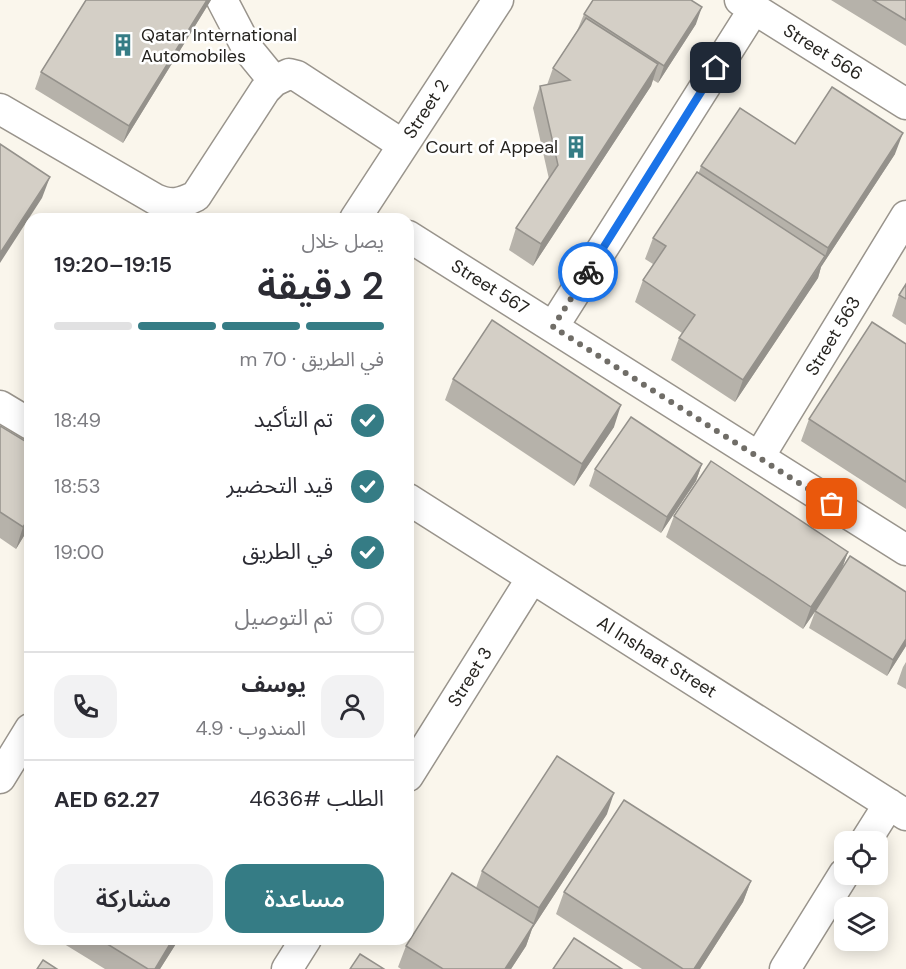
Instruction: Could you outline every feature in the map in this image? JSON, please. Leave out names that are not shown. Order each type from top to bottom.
[{"type":"street","points":[[222,0],[247,48],[274,81]]},
{"type":"street","name":"Street 2","points":[[367,213],[403,145],[498,0]]},
{"type":"street","points":[[553,327],[747,4]]},
{"type":"street","name":"Street 566","points":[[747,4],[906,104]]},
{"type":"street","points":[[0,109],[168,205],[182,203],[196,196],[265,90],[274,81],[289,74],[297,76],[403,145]]},
{"type":"street","name":"Street 563","points":[[759,457],[906,216]]},
{"type":"street","name":"Street 567","points":[[414,240],[906,550]]},
{"type":"street","points":[[0,406],[24,420]]},
{"type":"street","name":"Al Inshaat Street","points":[[414,503],[897,809]]},
{"type":"street","name":"Street 3","points":[[414,766],[532,578]]},
{"type":"street","points":[[0,778],[24,739]]},
{"type":"street","points":[[876,831],[897,809]]},
{"type":"street","points":[[785,969],[837,885]]},
{"type":"street","points":[[287,969],[302,945]]},
{"type":"building","name":"Qatar International Automobiles","points":[[86,0],[207,0],[129,126],[41,72]]},
{"type":"building","points":[[593,0],[691,0],[702,7],[664,66],[584,14]]},
{"type":"building","points":[[873,0],[906,0],[906,20]]},
{"type":"building","name":"Court of Appeal","points":[[586,18],[658,64],[541,244],[516,228],[558,165],[540,86],[570,80],[553,68]]},
{"type":"building","points":[[832,87],[903,133],[828,248],[701,166],[740,108],[795,144]]},
{"type":"building","points":[[0,144],[50,177],[26,213],[24,213],[24,217],[0,253]]},
{"type":"building","points":[[697,172],[825,256],[743,380],[679,338],[695,315],[643,280],[666,246],[653,238]]},
{"type":"building","points":[[906,284],[906,299],[899,295]]},
{"type":"building","points":[[492,320],[621,405],[582,464],[453,379]]},
{"type":"building","points":[[872,322],[906,344],[906,482],[809,419]]},
{"type":"building","points":[[631,417],[702,464],[667,517],[595,469]]},
{"type":"building","points":[[0,426],[24,440],[24,526],[0,512]]},
{"type":"building","points":[[711,461],[848,552],[811,607],[674,516]]},
{"type":"building","points":[[850,556],[906,592],[906,639],[893,660],[815,611]]},
{"type":"building","points":[[557,756],[614,793],[539,908],[482,871]]},
{"type":"building","points":[[624,800],[751,881],[694,969],[683,969],[564,892]]},
{"type":"building","points":[[452,873],[534,924],[505,969],[443,969],[406,946],[414,945],[414,933]]},
{"type":"building","points":[[574,938],[622,969],[553,969]]},
{"type":"building","points":[[109,945],[169,945],[155,969],[148,969]]},
{"type":"building","points":[[360,954],[384,969],[350,969]]},
{"type":"building","points":[[43,960],[57,969],[37,969]]},
{"type":"way so far","points":[[588,272],[553,327],[832,504]]},
{"type":"place","name":"Qatar International Automobiles","points":[[123,45]]},
{"type":"place","name":"Court of Appeal","points":[[576,147]]},
{"type":"route","points":[[588,272],[716,68]]}]
